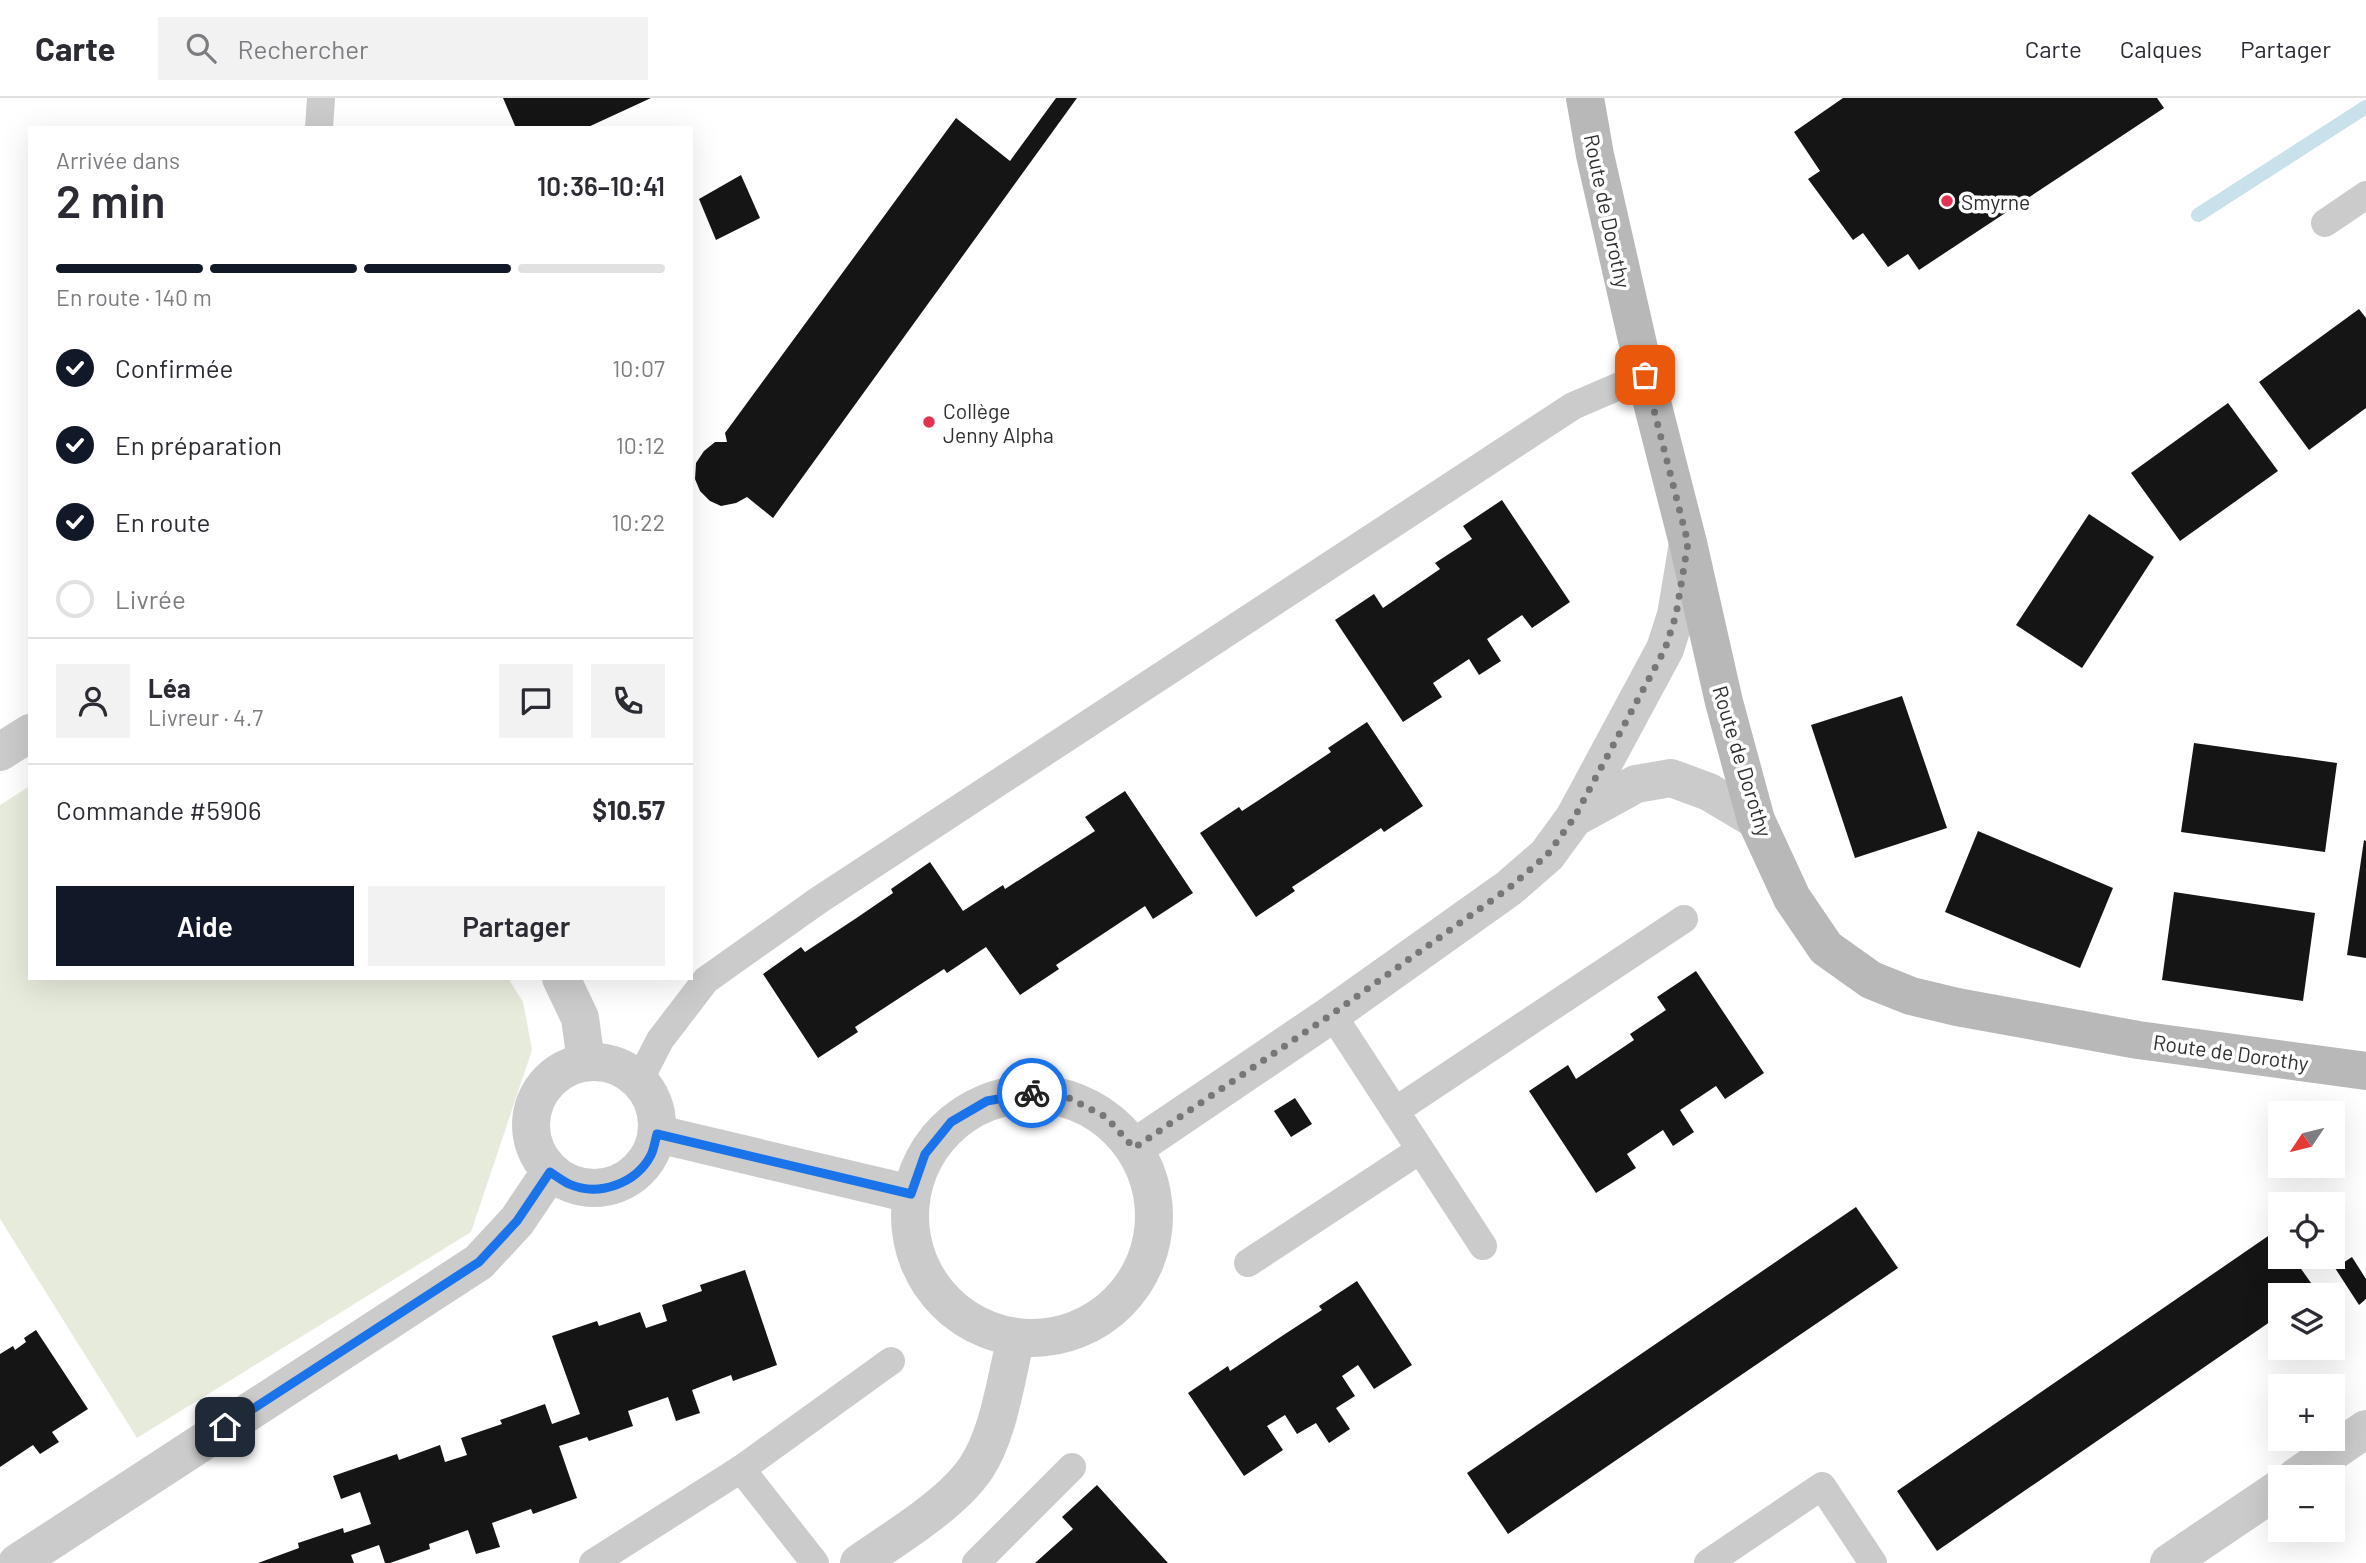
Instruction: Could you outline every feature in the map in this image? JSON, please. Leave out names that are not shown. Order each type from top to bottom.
[{"type":"main road","name":"Route de Dorothy","points":[[1585,98],[1595,155],[1645,375],[1688,543],[1724,702],[1756,820],[1792,898],[1826,948],[1871,980],[1911,996],[1967,1009],[2138,1040],[2366,1071]]},
{"type":"street","points":[[1134,1148],[1332,1014],[1509,888],[1547,855],[1574,818],[1665,649],[1676,615],[1688,543]]},
{"type":"street","points":[[0,752],[28,734]]},
{"type":"street","points":[[1574,818],[1636,784],[1671,778],[1709,792],[1756,820]]},
{"type":"street","points":[[562,980],[580,1018],[586,1062]]},
{"type":"street","points":[[586,1062],[606,1062],[624,1069],[639,1081],[651,1096],[657,1115],[657,1134],[650,1156],[635,1174],[616,1186],[593,1189],[570,1185],[550,1172],[538,1156],[531,1136],[531,1115],[537,1096],[549,1079],[567,1068],[586,1062]]},
{"type":"street","points":[[1028,1093],[1069,1098],[1106,1117],[1134,1148],[1150,1182],[1155,1219],[1149,1255],[1132,1289],[1106,1315],[1073,1333],[1045,1338],[1016,1338],[978,1326],[945,1303],[922,1271],[910,1233],[911,1194],[925,1154],[951,1122],[987,1101],[1028,1093]]},
{"type":"street","points":[[657,1134],[911,1194]]},
{"type":"street","points":[[17,1563],[479,1262],[517,1221],[550,1172]]},
{"type":"street","points":[[859,1563],[955,1492],[977,1467],[991,1436],[1016,1338]]},
{"type":"street","points":[[2314,1465],[2366,1429]]},
{"type":"street","points":[[2169,1563],[2268,1496]]},
{"type":"lane","points":[[319,126],[321,98]]},
{"type":"lane","points":[[2325,223],[2366,195]]},
{"type":"lane","points":[[639,1081],[660,1041],[706,981],[818,900],[1573,407],[1645,375]]},
{"type":"lane","points":[[1395,1111],[1684,919]]},
{"type":"lane","points":[[1332,1014],[1483,1246]]},
{"type":"lane","points":[[1248,1264],[1420,1150]]},
{"type":"lane","points":[[593,1563],[741,1469],[891,1361]]},
{"type":"lane","points":[[976,1563],[1072,1467]]},
{"type":"lane","points":[[741,1469],[815,1563]]},
{"type":"lane","points":[[1708,1563],[1822,1486],[1872,1563]]},
{"type":"shaded area","points":[[28,787],[28,980],[509,980],[523,1002],[532,1050],[471,1232],[137,1438],[0,1219],[0,805]]},
{"type":"building","points":[[503,98],[651,98],[590,126],[515,126]]},
{"type":"building","points":[[1056,98],[1077,98],[773,518],[747,497],[721,506],[710,501],[700,491],[695,479],[696,463],[704,451],[715,442],[727,442],[725,433],[956,118],[1010,161]]},
{"type":"building","name":"Smyrne","points":[[1843,98],[2157,98],[2164,108],[1919,270],[1908,254],[1888,267],[1863,233],[1853,240],[1808,179],[1820,171],[1794,132]]},
{"type":"building","points":[[741,175],[760,218],[716,240],[699,199]]},
{"type":"building","points":[[2359,309],[2366,318],[2366,408],[2309,450],[2259,382]]},
{"type":"building","points":[[2228,403],[2278,471],[2180,541],[2131,473]]},
{"type":"building","points":[[1502,500],[1570,602],[1532,628],[1522,615],[1487,639],[1501,661],[1479,675],[1469,659],[1433,683],[1442,697],[1403,722],[1335,620],[1374,594],[1383,608],[1440,569],[1435,563],[1472,539],[1463,526]]},
{"type":"building","points":[[2089,514],[2154,557],[2082,668],[2016,625]]},
{"type":"building","points":[[1902,696],[1947,828],[1855,858],[1811,725]]},
{"type":"building","points":[[1367,722],[1423,806],[1384,832],[1381,828],[1292,887],[1295,891],[1256,917],[1200,833],[1239,807],[1242,811],[1259,800],[1331,752],[1328,748]]},
{"type":"building","points":[[2194,743],[2337,763],[2325,852],[2181,832]]},
{"type":"building","points":[[1125,791],[1193,893],[1153,919],[1145,906],[1056,965],[1059,969],[1020,995],[986,947],[947,973],[944,969],[855,1027],[858,1032],[818,1058],[763,974],[801,947],[805,952],[858,917],[893,893],[891,889],[930,862],[963,911],[1003,885],[1005,889],[1095,831],[1085,817]]},
{"type":"building","points":[[1978,831],[2113,888],[2080,968],[1945,912]]},
{"type":"building","points":[[2364,840],[2366,841],[2366,958],[2347,955]]},
{"type":"building","points":[[2174,892],[2315,913],[2303,1001],[2162,980]]},
{"type":"building","points":[[1696,971],[1764,1073],[1725,1099],[1716,1086],[1680,1110],[1694,1132],[1673,1146],[1663,1130],[1627,1154],[1636,1168],[1596,1193],[1529,1091],[1568,1065],[1576,1079],[1634,1040],[1630,1034],[1666,1010],[1657,997]]},
{"type":"building","points":[[1295,1098],[1312,1124],[1291,1137],[1274,1111]]},
{"type":"building","points":[[1856,1207],[1898,1268],[1508,1534],[1467,1473]]},
{"type":"building","points":[[2268,1236],[2268,1269],[2301,1269],[2311,1283],[2268,1283],[2268,1323],[1937,1551],[1897,1491]]},
{"type":"building","points":[[2352,1257],[2366,1279],[2366,1299],[2359,1305],[2336,1269],[2345,1269],[2345,1262]]},
{"type":"building","points":[[745,1270],[777,1365],[733,1381],[731,1375],[692,1390],[700,1413],[676,1421],[668,1397],[628,1411],[633,1426],[589,1441],[587,1437],[559,1446],[577,1498],[533,1514],[531,1509],[492,1523],[500,1547],[476,1554],[468,1530],[429,1544],[430,1549],[390,1563],[385,1563],[379,1545],[351,1555],[354,1563],[258,1563],[299,1548],[298,1543],[343,1528],[344,1533],[371,1524],[360,1492],[341,1499],[333,1476],[397,1454],[399,1460],[440,1445],[445,1462],[467,1455],[461,1438],[502,1424],[500,1420],[545,1404],[552,1424],[580,1414],[552,1336],[597,1321],[599,1326],[640,1312],[646,1328],[667,1321],[662,1305],[702,1291],[700,1285]]},
{"type":"building","points":[[1357,1281],[1412,1365],[1374,1389],[1358,1365],[1342,1376],[1355,1396],[1336,1408],[1350,1429],[1329,1443],[1316,1423],[1297,1434],[1285,1415],[1267,1426],[1283,1450],[1244,1476],[1188,1393],[1228,1366],[1230,1371],[1322,1310],[1319,1306]]},
{"type":"building","points":[[36,1330],[88,1409],[52,1432],[59,1442],[40,1454],[33,1445],[0,1467],[0,1354],[13,1346],[15,1350],[26,1342],[24,1338]]},
{"type":"building","points":[[1097,1485],[1168,1563],[1035,1563],[1073,1529],[1062,1517]]},
{"type":"waterway","points":[[2198,215],[2366,107]]},
{"type":"way so far","points":[[1032,1093],[1069,1098],[1106,1117],[1134,1148],[1354,999],[1509,888],[1547,855],[1574,818],[1652,674],[1665,649],[1676,615],[1688,543],[1645,375]]},
{"type":"place","name":"Smyrne","points":[[1947,201]]},
{"type":"place","name":"Collège Jenny Alpha","points":[[929,422]]},
{"type":"route","points":[[225,1427],[479,1262],[517,1221],[550,1172],[570,1185],[593,1189],[616,1186],[635,1174],[650,1156],[657,1134],[911,1194],[925,1154],[951,1122],[987,1101],[1032,1093]]}]
